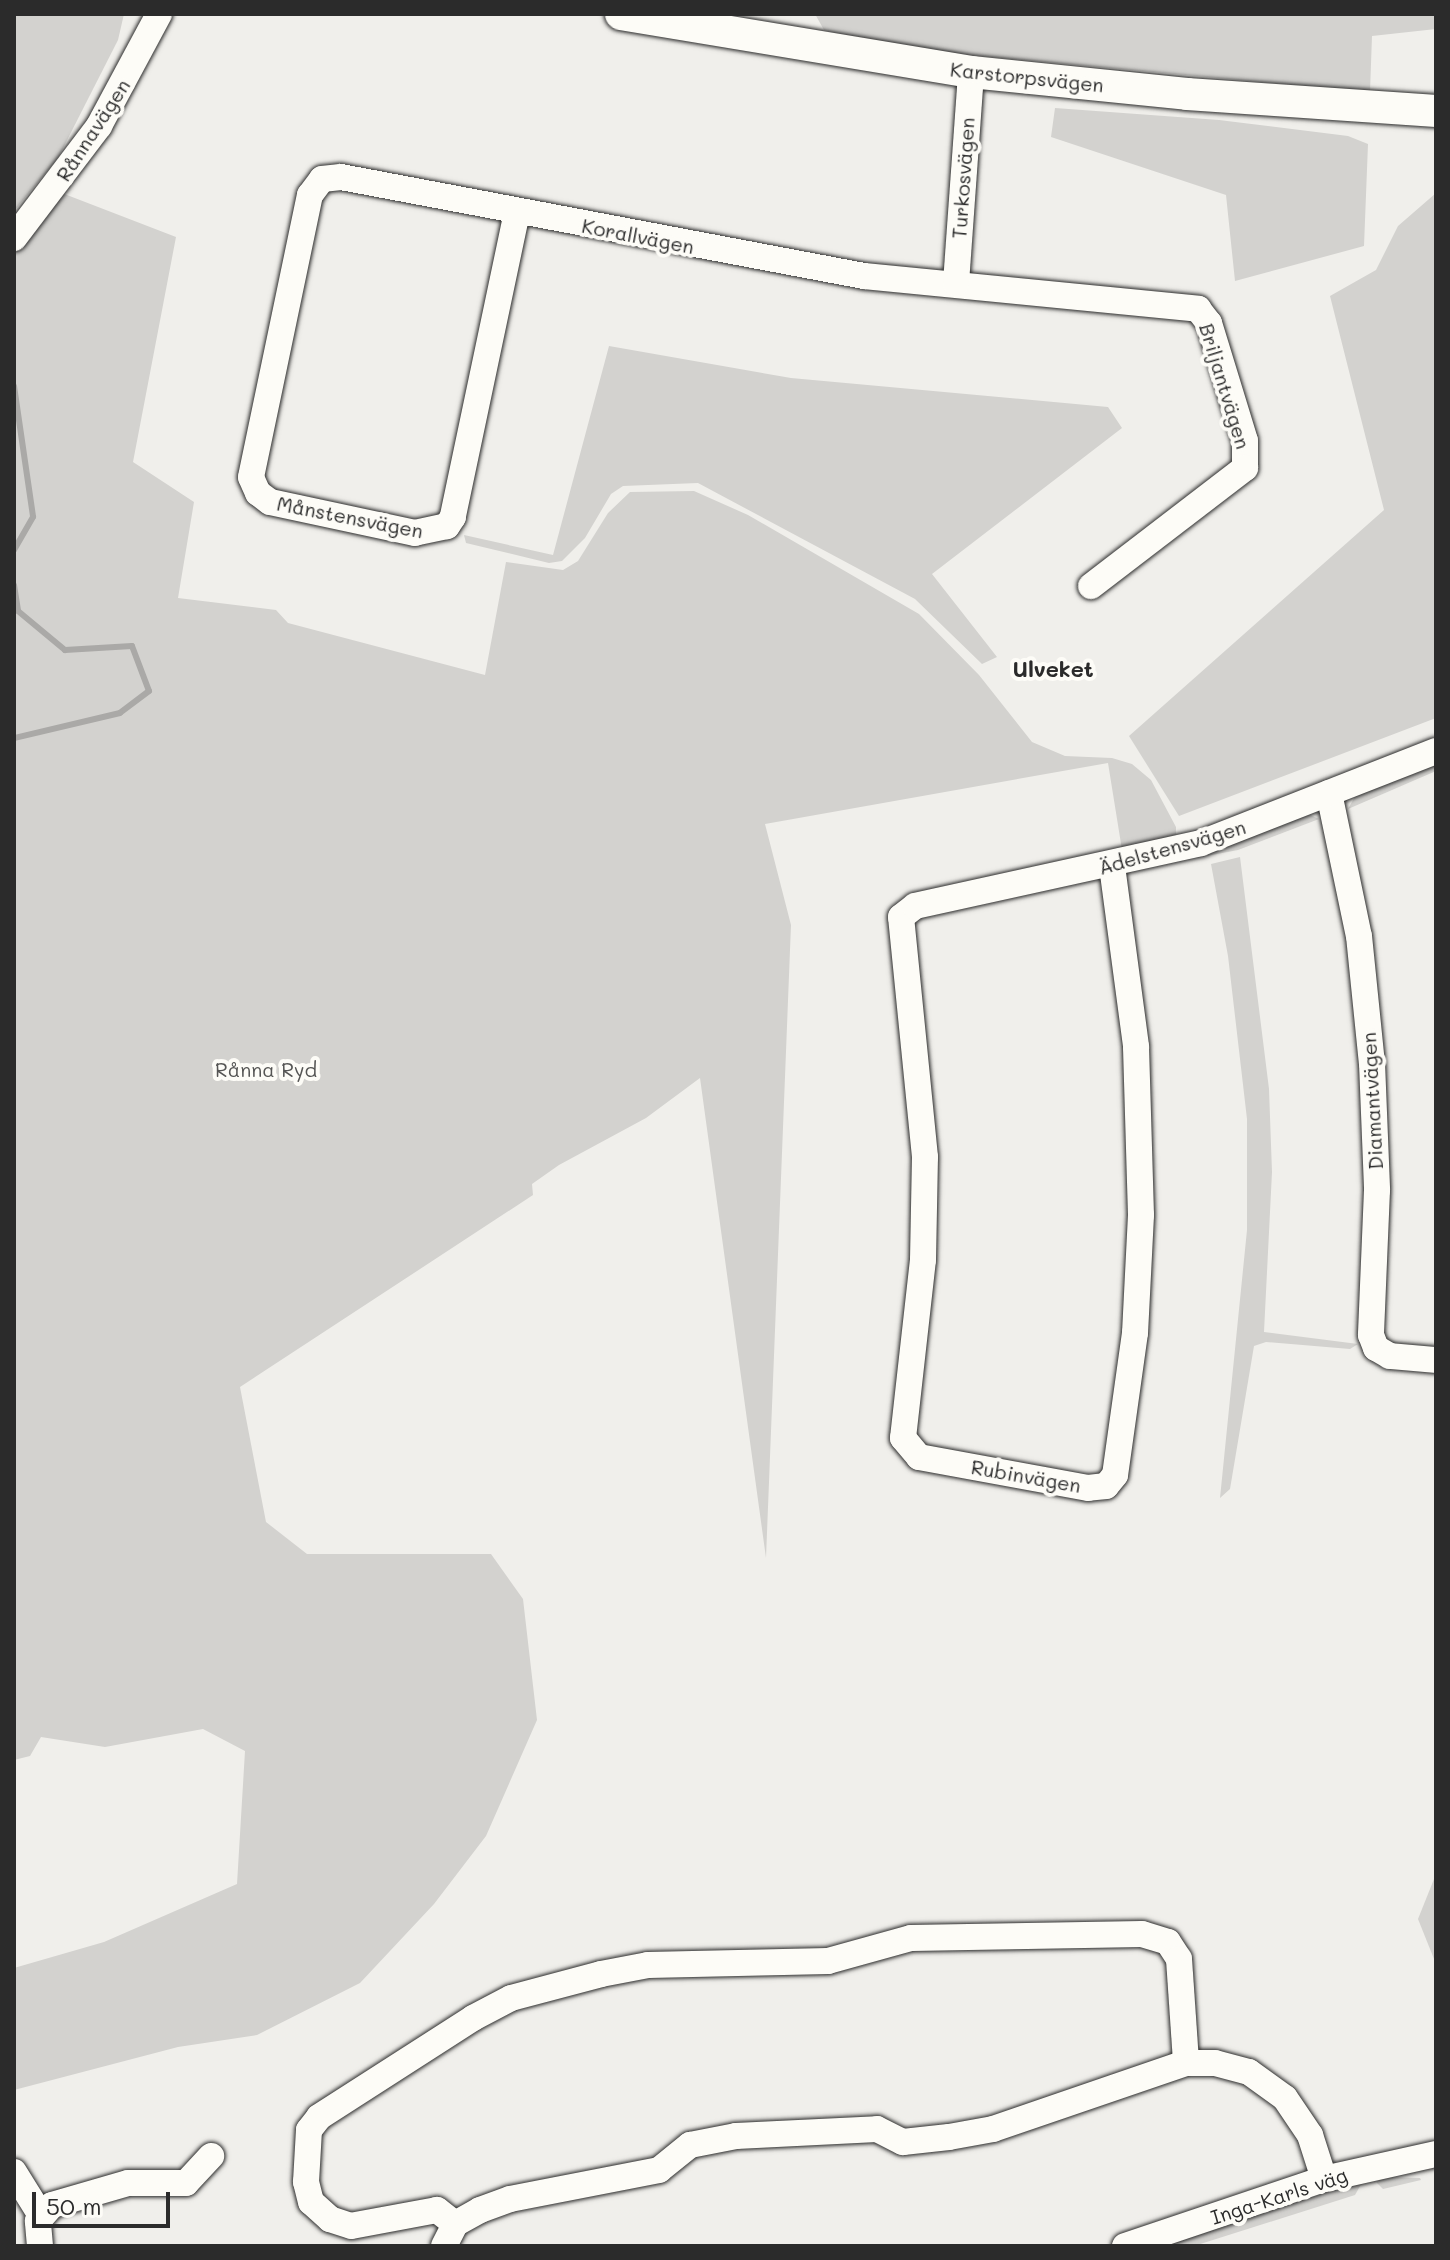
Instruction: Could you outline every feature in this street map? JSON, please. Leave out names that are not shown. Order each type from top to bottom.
[{"type":"main road","name":"Karstorpsvägen","points":[[621,14],[737,25],[971,72],[1436,111]]},
{"type":"street","name":"Rånnavägen","points":[[14,238],[99,126],[159,14]]},
{"type":"street","name":"Turkosvägen","points":[[956,283],[971,72]]},
{"type":"street","name":"Korallvägen","points":[[322,179],[341,177],[864,276],[956,283]]},
{"type":"street","name":"Månstensvägen","points":[[322,179],[310,195],[251,477],[258,493],[270,502],[415,533],[438,531],[453,517],[517,212]]},
{"type":"street","name":"Briljantvägen","points":[[956,283],[1184,304],[1198,309],[1209,323],[1245,441],[1245,468],[1091,586]]},
{"type":"street","name":"Ädelstensvägen","points":[[901,917],[915,906],[1112,866],[1201,843],[1436,751]]},
{"type":"street","name":"Diamantvägen","points":[[1329,793],[1359,936],[1372,1063],[1377,1190],[1371,1335],[1376,1348],[1390,1356],[1436,1360]]},
{"type":"street","name":"Rubinvägen","points":[[901,917],[925,1157],[923,1260],[903,1438],[919,1457],[1088,1488],[1106,1486],[1115,1475],[1126,1415],[1141,1215],[1136,1047],[1112,866]]},
{"type":"street","points":[[1186,2063],[1179,1959],[1168,1942],[1142,1934],[911,1938],[828,1961],[648,1965],[511,1998],[473,2018],[330,2109],[309,2130],[306,2182],[311,2202],[330,2219],[351,2226],[437,2210],[450,2235],[510,2199],[659,2170],[690,2145],[736,2136],[877,2129],[903,2142],[949,2137],[993,2129],[1186,2063],[1215,2063],[1249,2072],[1285,2098],[1310,2135],[1324,2179]]},
{"type":"street","name":"Inga-Karls väg","points":[[1125,2246],[1324,2179],[1436,2154]]},
{"type":"street","points":[[40,2214],[52,2205],[128,2183],[186,2183],[211,2156]]},
{"type":"street","points":[[14,2172],[40,2214],[40,2246]]},
{"type":"green space","points":[[14,14],[124,14],[118,40],[58,158],[14,211]]},
{"type":"green space","points":[[815,14],[1436,14],[1436,29],[1372,36],[1370,92],[905,49],[824,30]]},
{"type":"green space","points":[[1055,108],[1219,120],[1348,136],[1368,144],[1364,246],[1235,281],[1226,195],[1051,137]]},
{"type":"green space","name":"Rånna Ryd","points":[[54,190],[176,237],[133,462],[194,502],[178,598],[276,610],[288,623],[485,675],[506,562],[563,570],[578,561],[608,513],[630,492],[694,491],[748,515],[919,614],[979,675],[1032,742],[1065,756],[1112,758],[1132,764],[1151,780],[1176,827],[1176,836],[1122,850],[1108,763],[765,824],[791,925],[766,1558],[700,1078],[646,1118],[559,1165],[532,1184],[533,1195],[240,1387],[266,1522],[307,1554],[491,1554],[523,1599],[537,1720],[486,1836],[434,1904],[360,1983],[257,2035],[178,2047],[14,2090],[14,1968],[104,1942],[237,1884],[245,1751],[203,1729],[105,1747],[41,1737],[30,1756],[14,1760],[14,236]]},
{"type":"green space","points":[[1436,193],[1436,718],[1179,816],[1129,736],[1384,510],[1330,296],[1376,270],[1398,226]]},
{"type":"green space","points":[[609,346],[791,378],[1108,407],[1122,428],[932,574],[997,657],[982,664],[915,599],[698,483],[623,486],[611,494],[585,538],[562,561],[549,563],[466,543],[464,535],[553,555]]},
{"type":"green space","points":[[1436,762],[1436,771],[1348,809],[1357,793]]},
{"type":"green space","points":[[1306,813],[1319,819],[1238,850],[1196,858],[1195,854]]},
{"type":"green space","points":[[1240,857],[1269,1089],[1272,1172],[1264,1332],[1358,1344],[1350,1349],[1266,1342],[1254,1346],[1230,1489],[1220,1498],[1247,1230],[1247,1119],[1228,956],[1211,864]]},
{"type":"green space","points":[[1436,1874],[1436,1964],[1418,1919]]},
{"type":"green space","points":[[1385,2177],[1421,2180],[1383,2189],[1376,2182]]},
{"type":"green space","points":[[1363,2181],[1355,2195],[1194,2246],[1159,2246]]},
{"type":"waterway","points":[[14,386],[33,517],[14,550]]},
{"type":"waterway","points":[[14,585],[18,611],[65,650],[132,646],[149,691],[120,713],[14,738]]},
{"type":"district","name":"Ulveket","points":[[1053,669]]}]
